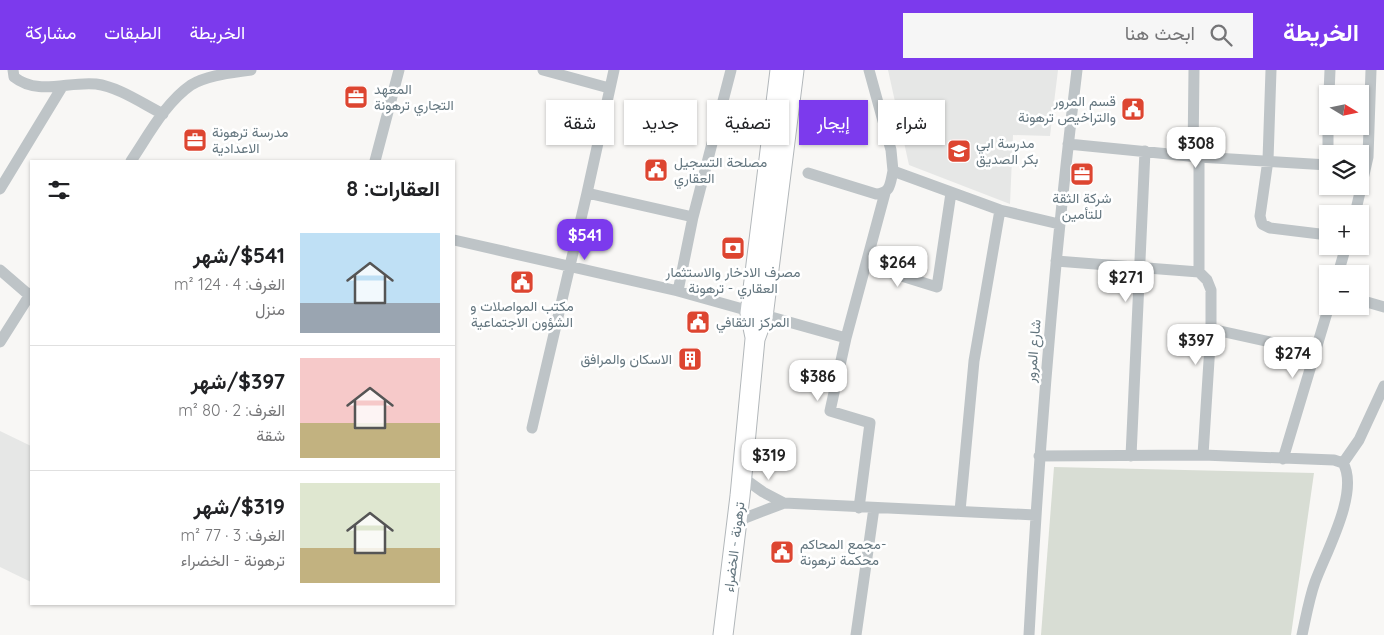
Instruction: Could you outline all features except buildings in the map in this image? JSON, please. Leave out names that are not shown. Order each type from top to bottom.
[{"type":"highway","points":[[757,315],[780,70]]},
{"type":"highway","points":[[757,315],[794,70]]},
{"type":"highway","name":"ترهونة - الخضراء","points":[[723,635],[742,477],[757,315]]},
{"type":"street","points":[[13,70],[14,77],[24,85],[62,88],[98,84],[112,88],[163,114]]},
{"type":"street","points":[[132,160],[163,114],[178,96],[192,85],[203,70]]},
{"type":"street","points":[[192,85],[214,77],[251,70]]},
{"type":"street","points":[[375,160],[399,70]]},
{"type":"street","points":[[543,70],[608,88]]},
{"type":"street","points":[[532,428],[587,194],[608,88],[614,70]]},
{"type":"street","points":[[678,291],[693,217],[731,70]]},
{"type":"street","points":[[859,508],[870,423],[830,411],[846,338],[885,193],[889,190],[893,171],[891,150],[869,70]]},
{"type":"street","name":"شارع المرور","points":[[1028,635],[1039,456],[1059,224],[1077,70]]},
{"type":"street","points":[[1194,70],[1199,272]]},
{"type":"street","points":[[1271,70],[1268,160],[1260,216],[1262,224],[1270,228],[1319,234]]},
{"type":"street","points":[[1329,85],[1330,70]]},
{"type":"street","points":[[1365,145],[1371,70]]},
{"type":"street","points":[[0,189],[62,88]]},
{"type":"street","points":[[1068,144],[1145,152],[1319,164]]},
{"type":"street","points":[[1131,456],[1145,152]]},
{"type":"street","points":[[893,171],[1000,210],[1059,224]]},
{"type":"street","points":[[808,172],[876,194],[885,193]]},
{"type":"street","points":[[866,265],[938,287],[950,193]]},
{"type":"street","points":[[587,194],[693,217]]},
{"type":"street","points":[[960,511],[974,360],[1000,210]]},
{"type":"street","points":[[455,240],[678,291],[757,315],[846,338]]},
{"type":"street","points":[[1056,261],[1199,272],[1207,280],[1211,290],[1211,329],[1202,455]]},
{"type":"street","points":[[0,342],[30,294],[2,276]]},
{"type":"street","points":[[1369,303],[1384,307]]},
{"type":"street","points":[[1283,459],[1326,315]]},
{"type":"street","points":[[1211,329],[1315,352]]},
{"type":"street","points":[[1343,463],[1359,440],[1384,386]]},
{"type":"street","points":[[1039,456],[1202,455],[1334,460],[1343,463],[1346,470],[1346,494],[1341,520],[1315,582],[1302,635]]},
{"type":"street","points":[[742,477],[763,492],[784,503],[1035,515]]},
{"type":"street","points":[[737,521],[784,503]]},
{"type":"street","points":[[856,635],[874,508]]},
{"type":"shaded area","name":"مدرسة ابي بكر الصديق","points":[[888,70],[1058,70],[1050,136],[1013,135],[1010,204],[909,165],[905,145],[945,145],[945,100],[895,100]]},
{"type":"shaded area","points":[[0,431],[30,446],[30,582],[0,567]]},
{"type":"shaded area","points":[[1054,467],[1314,473],[1291,635],[1041,635]]},
{"type":"place","name":"المعهد التجاري ترهونة","points":[[356,97]]},
{"type":"place","name":"قسم المرور والتراخيص ترهونة","points":[[1133,109]]},
{"type":"place","name":"مدرسة ترهونة الاعدادية","points":[[195,140]]},
{"type":"place","name":"مدرسة ابي بكر الصديق","points":[[959,151]]},
{"type":"place","name":"مصلحة التسجيل العقاري","points":[[656,170]]},
{"type":"place","name":"شركة الثقة للتأمين","points":[[1082,174]]},
{"type":"place","name":"مصرف الادخار والاستثمار العقاري - ترهونة","points":[[733,248]]},
{"type":"place","name":"مكتب المواصلات و الشؤون الاجتماعية","points":[[522,282]]},
{"type":"place","name":"المركز الثقافي","points":[[698,322]]},
{"type":"place","name":"الاسكان والمرافق","points":[[690,359]]},
{"type":"place","name":"مجمع المحاكم- محكمة ترهونة","points":[[782,552]]}]
